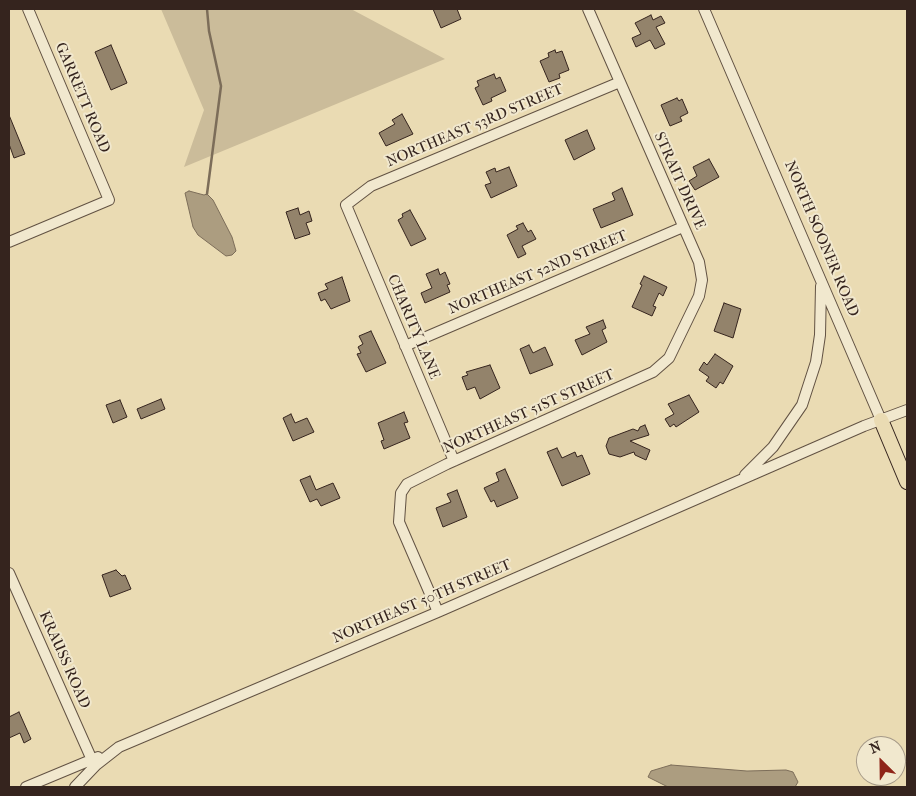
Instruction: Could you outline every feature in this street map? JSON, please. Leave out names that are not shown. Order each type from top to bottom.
[{"type":"main road","name":"NORTH SOONER ROAD","points":[[881,420],[907,482]]},
{"type":"street","name":"GARRETT ROAD","points":[[9,242],[109,200],[28,9]]},
{"type":"street","name":"STRAIT DRIVE","points":[[588,9],[699,262],[702,280],[701,289],[674,349],[663,365]]},
{"type":"street","name":"NORTH SOONER ROAD","points":[[704,9],[881,420]]},
{"type":"street","name":"NORTHEAST 53RD STREET","points":[[346,204],[371,186],[620,82]]},
{"type":"street","name":"CHARITY LANE","points":[[346,204],[454,461]]},
{"type":"street","name":"NORTHEAST 52ND STREET","points":[[405,346],[683,227]]},
{"type":"street","name":"NORTHEAST 50TH STREET","points":[[736,483],[773,447],[788,429],[802,405],[817,357],[821,326],[821,281]]},
{"type":"street","name":"NORTHEAST 51ST STREET","points":[[438,612],[399,522],[401,493],[407,484],[454,461],[638,381],[663,365]]},
{"type":"street","name":"NORTHEAST 50TH STREET","points":[[26,787],[907,410]]},
{"type":"street","name":"KRAUSS ROAD","points":[[9,573],[92,760]]},
{"type":"street","name":"NORTHEAST 50TH STREET","points":[[75,787],[96,765],[119,747]]},
{"type":"shaded area","points":[[161,9],[351,9],[445,59],[184,167],[204,110]]},
{"type":"shaded area","points":[[189,191],[207,194],[213,200],[232,237],[236,251],[232,255],[226,256],[198,235],[193,227],[185,193]]},
{"type":"shaded area","points":[[671,765],[747,771],[786,770],[793,772],[798,782],[795,787],[668,787],[648,777],[651,771]]},
{"type":"building","points":[[433,9],[457,9],[461,19],[441,28]]},
{"type":"building","points":[[651,15],[653,20],[661,16],[665,23],[656,27],[665,44],[655,49],[650,40],[636,47],[632,38],[641,34],[635,23]]},
{"type":"building","points":[[111,45],[127,83],[111,90],[95,52]]},
{"type":"building","points":[[555,50],[556,53],[562,51],[569,70],[559,74],[560,78],[549,82],[540,61],[549,57],[548,53]]},
{"type":"building","points":[[494,74],[496,79],[500,77],[506,91],[491,98],[492,101],[483,105],[475,88],[479,86],[477,81]]},
{"type":"building","points":[[677,98],[679,101],[682,99],[688,113],[680,117],[682,121],[670,126],[661,105]]},
{"type":"building","points":[[402,114],[413,134],[386,146],[379,133],[395,124],[392,120]]},
{"type":"building","points":[[9,115],[25,154],[14,158],[9,144]]},
{"type":"building","points":[[587,130],[595,149],[574,160],[565,140]]},
{"type":"building","points":[[709,159],[719,177],[695,190],[689,181],[697,176],[693,167]]},
{"type":"building","points":[[509,167],[517,186],[491,198],[485,185],[491,183],[486,172],[495,168],[496,172]]},
{"type":"building","points":[[622,188],[633,215],[601,228],[593,209],[615,200],[612,193]]},
{"type":"building","points":[[298,208],[300,215],[309,211],[312,221],[306,223],[310,234],[295,239],[286,212]]},
{"type":"building","points":[[410,210],[426,239],[411,246],[398,220],[403,217],[402,214]]},
{"type":"building","points":[[523,223],[528,232],[531,230],[536,239],[522,246],[526,254],[518,258],[507,235],[518,229],[516,226]]},
{"type":"building","points":[[438,269],[440,275],[445,272],[450,284],[447,285],[450,292],[425,303],[421,293],[432,288],[426,274]]},
{"type":"building","points":[[644,276],[667,287],[663,296],[659,293],[653,306],[656,307],[652,316],[632,307]]},
{"type":"building","points":[[342,277],[350,301],[331,309],[325,299],[321,301],[318,293],[328,289],[325,284]]},
{"type":"building","points":[[724,303],[741,309],[733,338],[714,331]]},
{"type":"building","points":[[603,320],[606,328],[602,330],[607,342],[582,355],[575,340],[590,334],[586,327]]},
{"type":"building","points":[[371,331],[386,363],[366,372],[357,354],[361,353],[358,347],[363,344],[359,336]]},
{"type":"building","points":[[529,345],[533,353],[545,347],[553,365],[530,374],[520,349]]},
{"type":"building","points":[[715,354],[733,366],[723,384],[720,382],[716,388],[706,381],[709,377],[699,370],[704,362],[707,365]]},
{"type":"building","points":[[490,365],[500,388],[480,399],[475,387],[467,390],[462,377],[468,375],[466,372]]},
{"type":"building","points":[[689,395],[699,412],[676,427],[674,424],[670,427],[665,419],[674,414],[668,404]]},
{"type":"building","points":[[161,399],[165,409],[141,419],[137,409]]},
{"type":"building","points":[[120,400],[127,417],[113,423],[106,405]]},
{"type":"building","points":[[404,412],[408,422],[404,423],[410,438],[384,449],[381,441],[384,440],[378,423]]},
{"type":"building","points":[[291,414],[295,423],[307,418],[314,432],[293,441],[283,418]]},
{"type":"building","points":[[645,425],[649,435],[630,441],[650,450],[646,460],[635,455],[634,452],[620,457],[609,454],[606,446],[609,438],[633,429],[638,431],[640,427]]},
{"type":"building","points":[[557,448],[562,458],[575,452],[577,457],[582,455],[590,474],[562,486],[547,452]]},
{"type":"building","points":[[505,469],[518,498],[497,507],[494,500],[491,502],[484,488],[499,481],[496,473]]},
{"type":"building","points":[[310,476],[316,490],[333,483],[340,498],[321,506],[317,499],[310,502],[300,480]]},
{"type":"building","points":[[457,490],[467,517],[443,527],[436,508],[451,502],[447,494]]},
{"type":"building","points":[[116,570],[122,576],[125,575],[131,589],[110,597],[102,575]]},
{"type":"building","points":[[19,712],[31,739],[24,743],[20,733],[9,738],[9,717]]},
{"type":"waterway","points":[[207,9],[209,31],[221,86],[207,194]]}]
